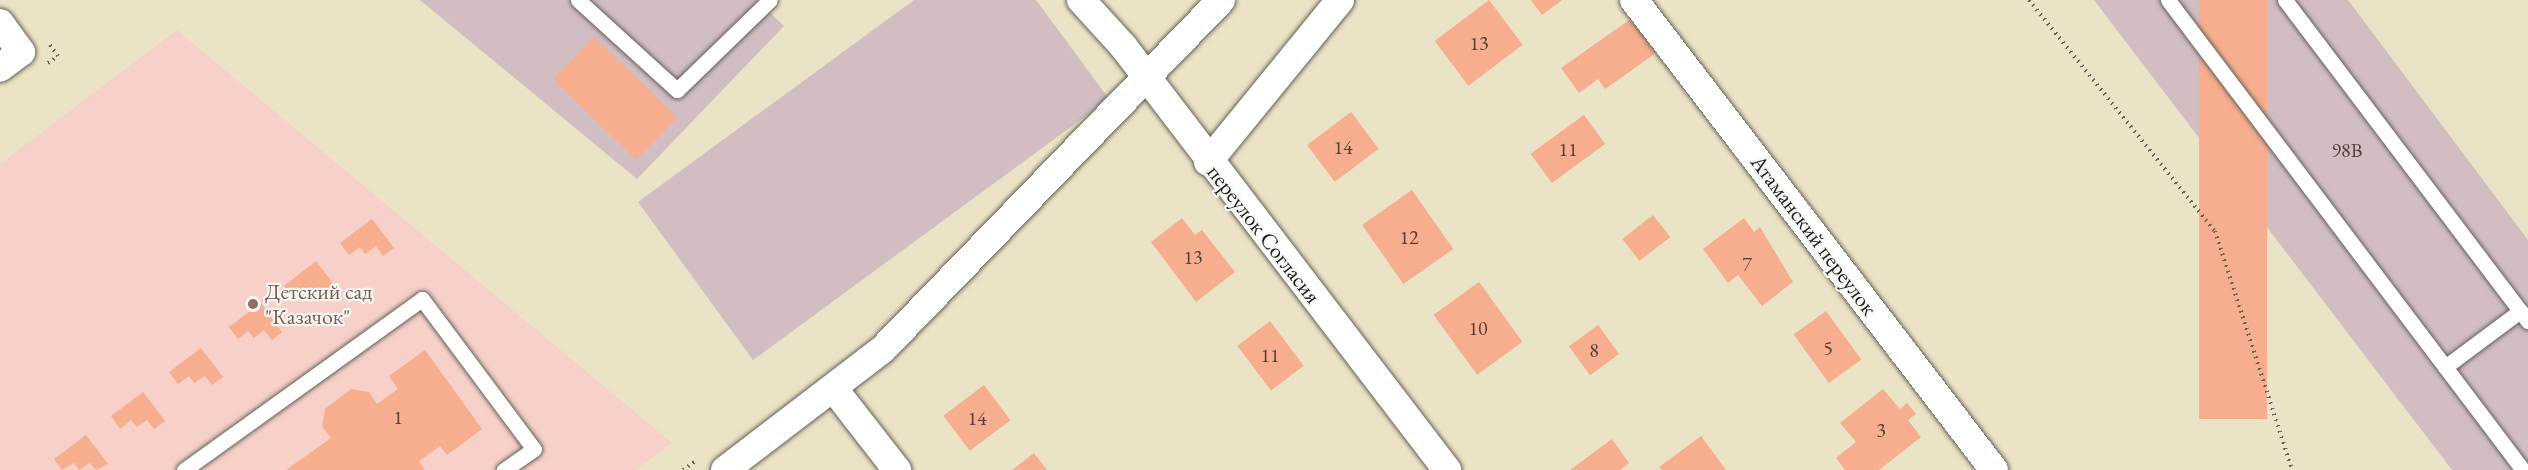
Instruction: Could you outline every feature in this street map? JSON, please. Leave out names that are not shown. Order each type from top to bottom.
[{"type":"street","name":"переулок Согласия","points":[[1081,0],[1148,81],[1447,470]]},
{"type":"street","points":[[725,470],[834,389],[882,350],[1148,81],[1221,0]]},
{"type":"street","points":[[1208,162],[1340,0]]},
{"type":"street","name":"Атаманский переулок","points":[[1634,0],[1994,470]]},
{"type":"street","points":[[0,23],[11,60]]},
{"type":"street","points":[[834,389],[897,470]]},
{"type":"lane","points":[[578,0],[677,90],[770,0]]},
{"type":"lane","points":[[2168,0],[2523,470]]},
{"type":"lane","points":[[2285,0],[2524,316],[2445,367]]},
{"type":"lane","points":[[184,470],[422,299],[534,448],[504,470]]},
{"type":"path","points":[[2029,0],[2215,231],[2292,470]]},
{"type":"shaded area","points":[[420,0],[757,0],[784,26],[637,179]]},
{"type":"shaded area","points":[[914,0],[1036,0],[1109,99],[753,360],[638,202]]},
{"type":"shaded area","points":[[2094,0],[2348,0],[2528,240],[2528,470],[2452,470]]},
{"type":"shaded area","name":"Детский сад \"Казачок\"","points":[[177,30],[672,443],[636,470],[0,470],[0,164]]},
{"type":"building","points":[[1489,0],[1523,45],[1468,86],[1435,41]]},
{"type":"building","points":[[1531,0],[1562,0],[1542,15]]},
{"type":"building","points":[[2199,0],[2267,0],[2267,419],[2199,419]]},
{"type":"building","points":[[1632,18],[1656,53],[1605,89],[1598,79],[1579,93],[1561,68]]},
{"type":"building","points":[[594,37],[677,118],[636,160],[553,79]]},
{"type":"building","points":[[1351,112],[1379,149],[1335,182],[1307,145]]},
{"type":"building","points":[[1584,115],[1605,144],[1552,183],[1531,154]]},
{"type":"building","points":[[1412,190],[1453,249],[1403,284],[1362,225]]},
{"type":"building","points":[[1653,215],[1670,237],[1640,261],[1622,239]]},
{"type":"building","points":[[1182,218],[1195,235],[1202,230],[1235,272],[1196,302],[1151,242]]},
{"type":"building","points":[[1744,218],[1754,232],[1760,227],[1793,282],[1762,306],[1738,275],[1728,283],[1703,249]]},
{"type":"building","points":[[372,219],[394,248],[383,256],[376,246],[365,254],[360,247],[349,255],[340,243]]},
{"type":"building","points":[[316,261],[339,291],[328,299],[320,289],[309,297],[304,290],[293,297],[284,286]]},
{"type":"building","points":[[1479,282],[1522,342],[1477,375],[1434,315]]},
{"type":"building","points":[[261,303],[282,332],[272,340],[264,330],[254,338],[248,331],[238,339],[229,327]]},
{"type":"building","points":[[1826,311],[1861,360],[1829,383],[1794,335]]},
{"type":"building","points":[[1270,321],[1304,366],[1271,390],[1237,346]]},
{"type":"building","points":[[1598,325],[1619,354],[1590,375],[1569,346]]},
{"type":"building","points":[[201,348],[223,377],[212,385],[205,376],[194,383],[189,376],[178,384],[169,372]]},
{"type":"building","points":[[425,350],[482,429],[447,455],[440,446],[419,461],[425,470],[286,470],[331,438],[322,426],[325,409],[351,389],[369,392],[377,404],[398,389],[389,376]]},
{"type":"building","points":[[984,385],[1010,420],[970,451],[943,416]]},
{"type":"building","points":[[1883,389],[1900,409],[1907,403],[1916,414],[1908,420],[1921,437],[1879,470],[1845,470],[1836,458],[1856,442],[1840,423]]},
{"type":"building","points":[[143,392],[165,421],[154,429],[147,420],[137,427],[131,420],[120,429],[111,416]]},
{"type":"building","points":[[86,435],[108,464],[96,470],[90,463],[79,470],[74,463],[62,470],[54,459]]},
{"type":"building","points":[[1701,436],[1726,470],[1662,470],[1659,467]]},
{"type":"building","points":[[1612,439],[1629,463],[1620,470],[1570,470]]},
{"type":"building","points":[[1034,453],[1047,470],[1012,470]]},
{"type":"place","name":"Детский сад \"Казачок\"","points":[[253,304]]}]
